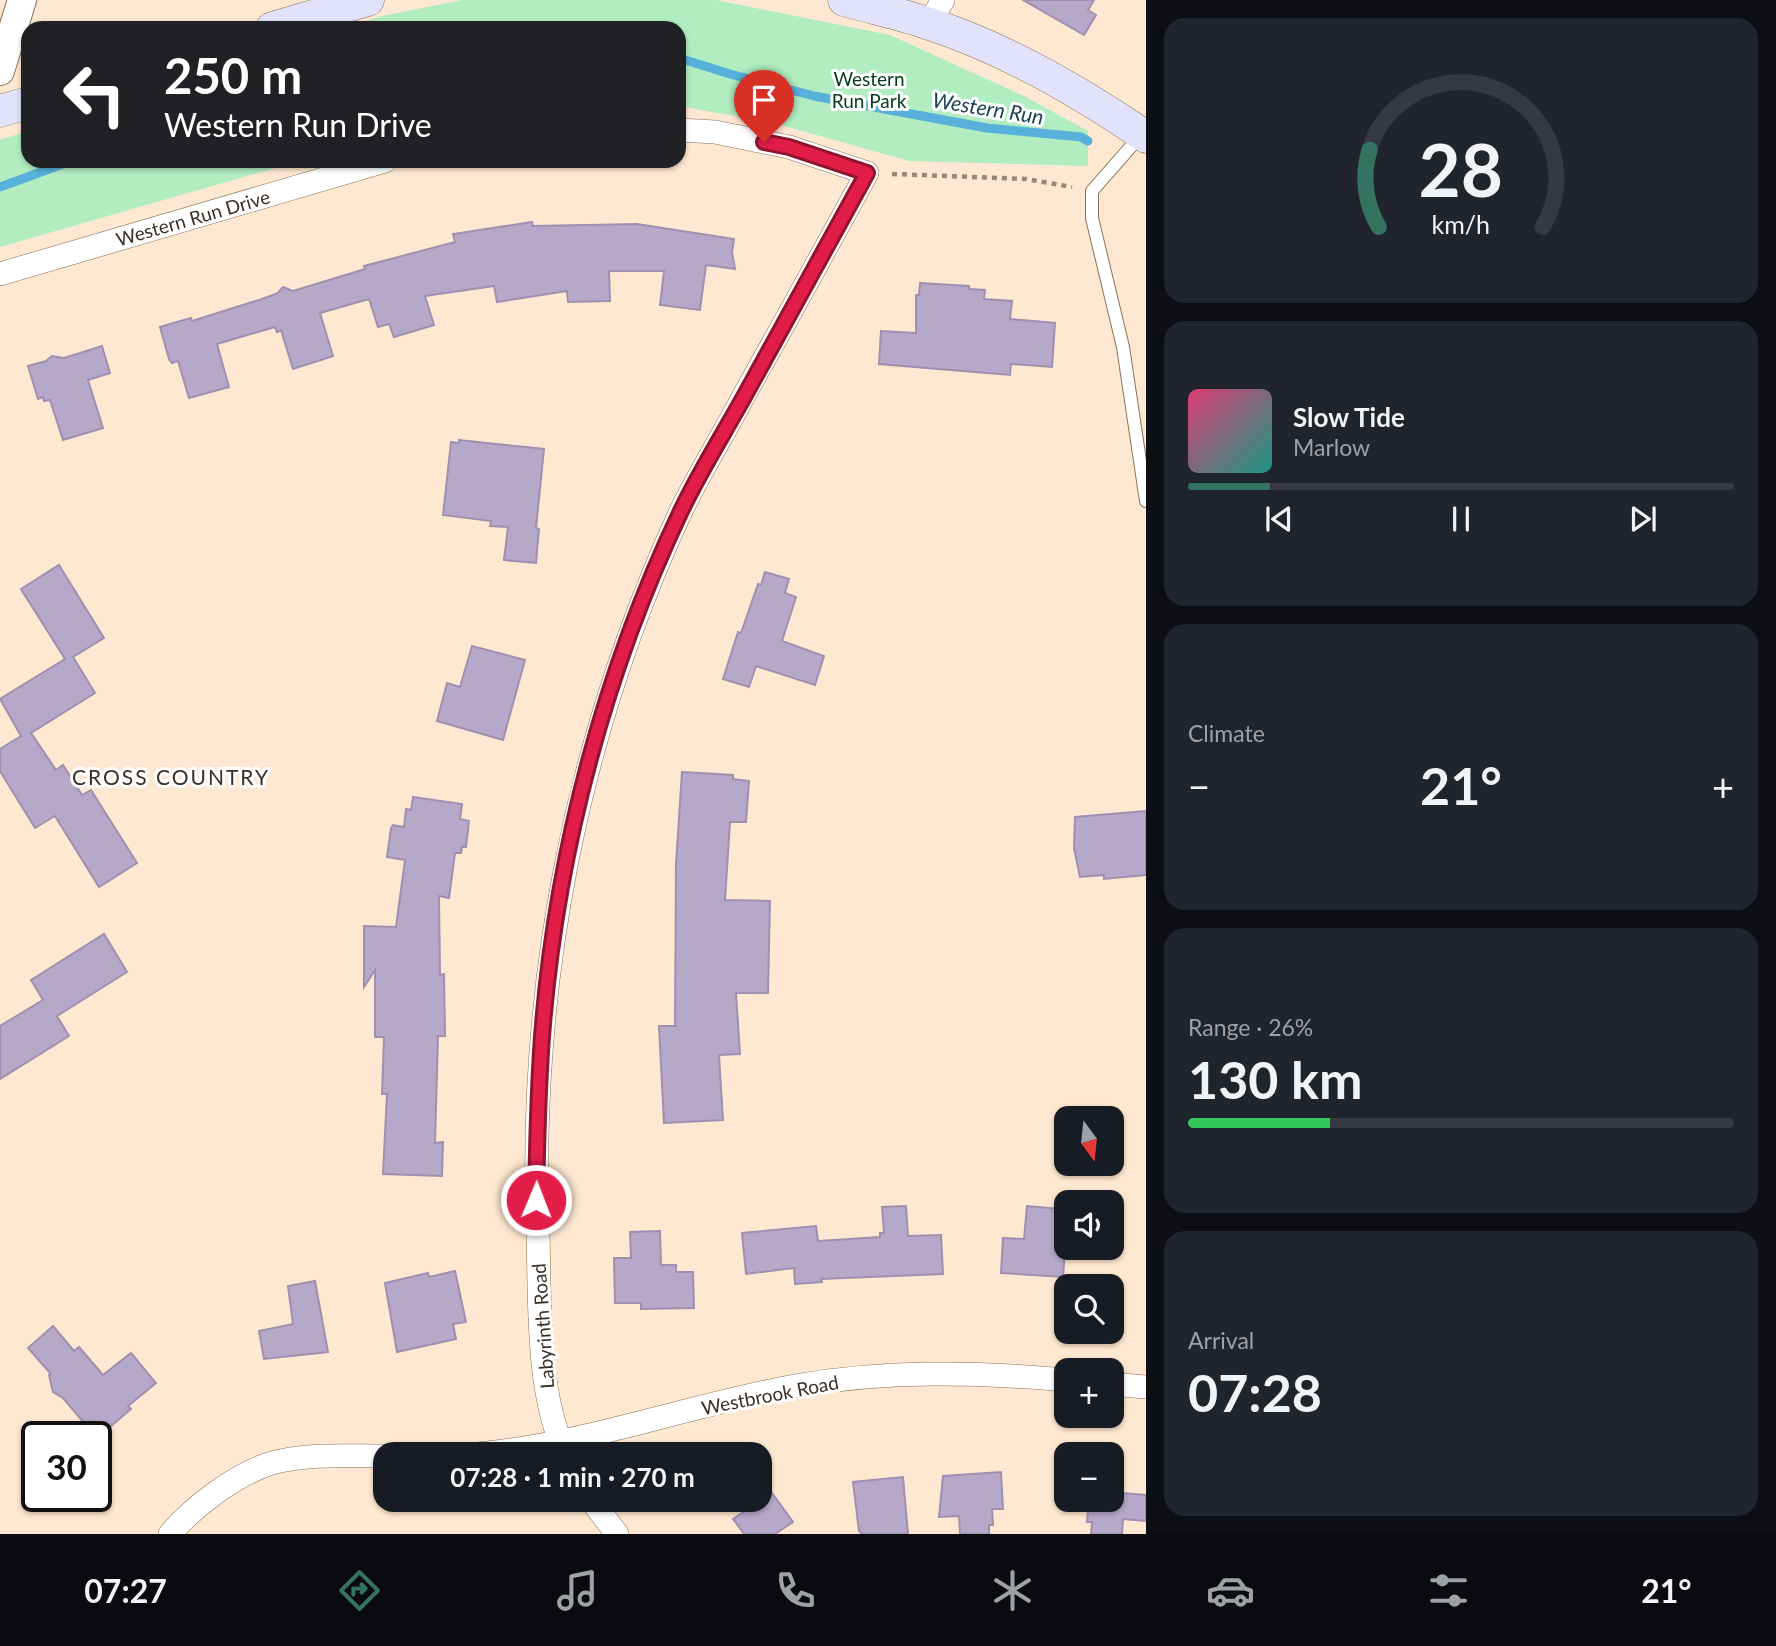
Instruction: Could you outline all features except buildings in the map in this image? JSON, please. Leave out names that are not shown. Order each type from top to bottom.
[{"type":"main road","points":[[296,21],[368,0]]},
{"type":"main road","points":[[844,0],[936,12],[989,48],[1066,85],[1144,135]]},
{"type":"main road","points":[[0,111],[21,105]]},
{"type":"street","points":[[0,71],[22,0]]},
{"type":"street","points":[[686,130],[715,132],[789,147],[867,173]]},
{"type":"street","name":"Western Run Drive","points":[[0,274],[361,168]]},
{"type":"street","name":"Labyrinth Road","points":[[561,1442],[547,1393],[541,1336],[536,1200],[538,1104],[543,1022],[554,937],[566,858],[580,797],[627,640],[682,509],[867,173]]},
{"type":"street","name":"Westbrook Road","points":[[586,1442],[796,1386],[942,1373],[1054,1379]]},
{"type":"street","points":[[1124,1385],[1146,1387]]},
{"type":"street","points":[[170,1534],[202,1501],[271,1464],[315,1456],[373,1456]]},
{"type":"street","points":[[600,1512],[617,1534]]},
{"type":"lane","points":[[1144,135],[1092,191],[1091,218],[1123,347],[1146,501]]},
{"type":"path","points":[[867,173],[1027,179],[1092,191]]},
{"type":"green space","name":"Western Run Park","points":[[462,0],[716,0],[890,35],[1026,97],[1088,131],[1088,166],[909,161],[777,124],[686,107],[686,21],[367,21]]},
{"type":"green space","points":[[21,133],[21,168],[276,168],[0,247],[0,140]]},
{"type":"waterway","name":"Western Run","points":[[686,60],[814,96],[987,128],[1081,137],[1088,141]]},
{"type":"waterway","name":"Western Run","points":[[0,187],[52,168]]},
{"type":"district","name":"CROSS COUNTRY","points":[[171,778]]},
{"type":"route","points":[[536,1200],[543,1022],[554,937],[566,858],[603,713],[627,640],[682,509],[867,173],[789,147],[764,142]]}]
